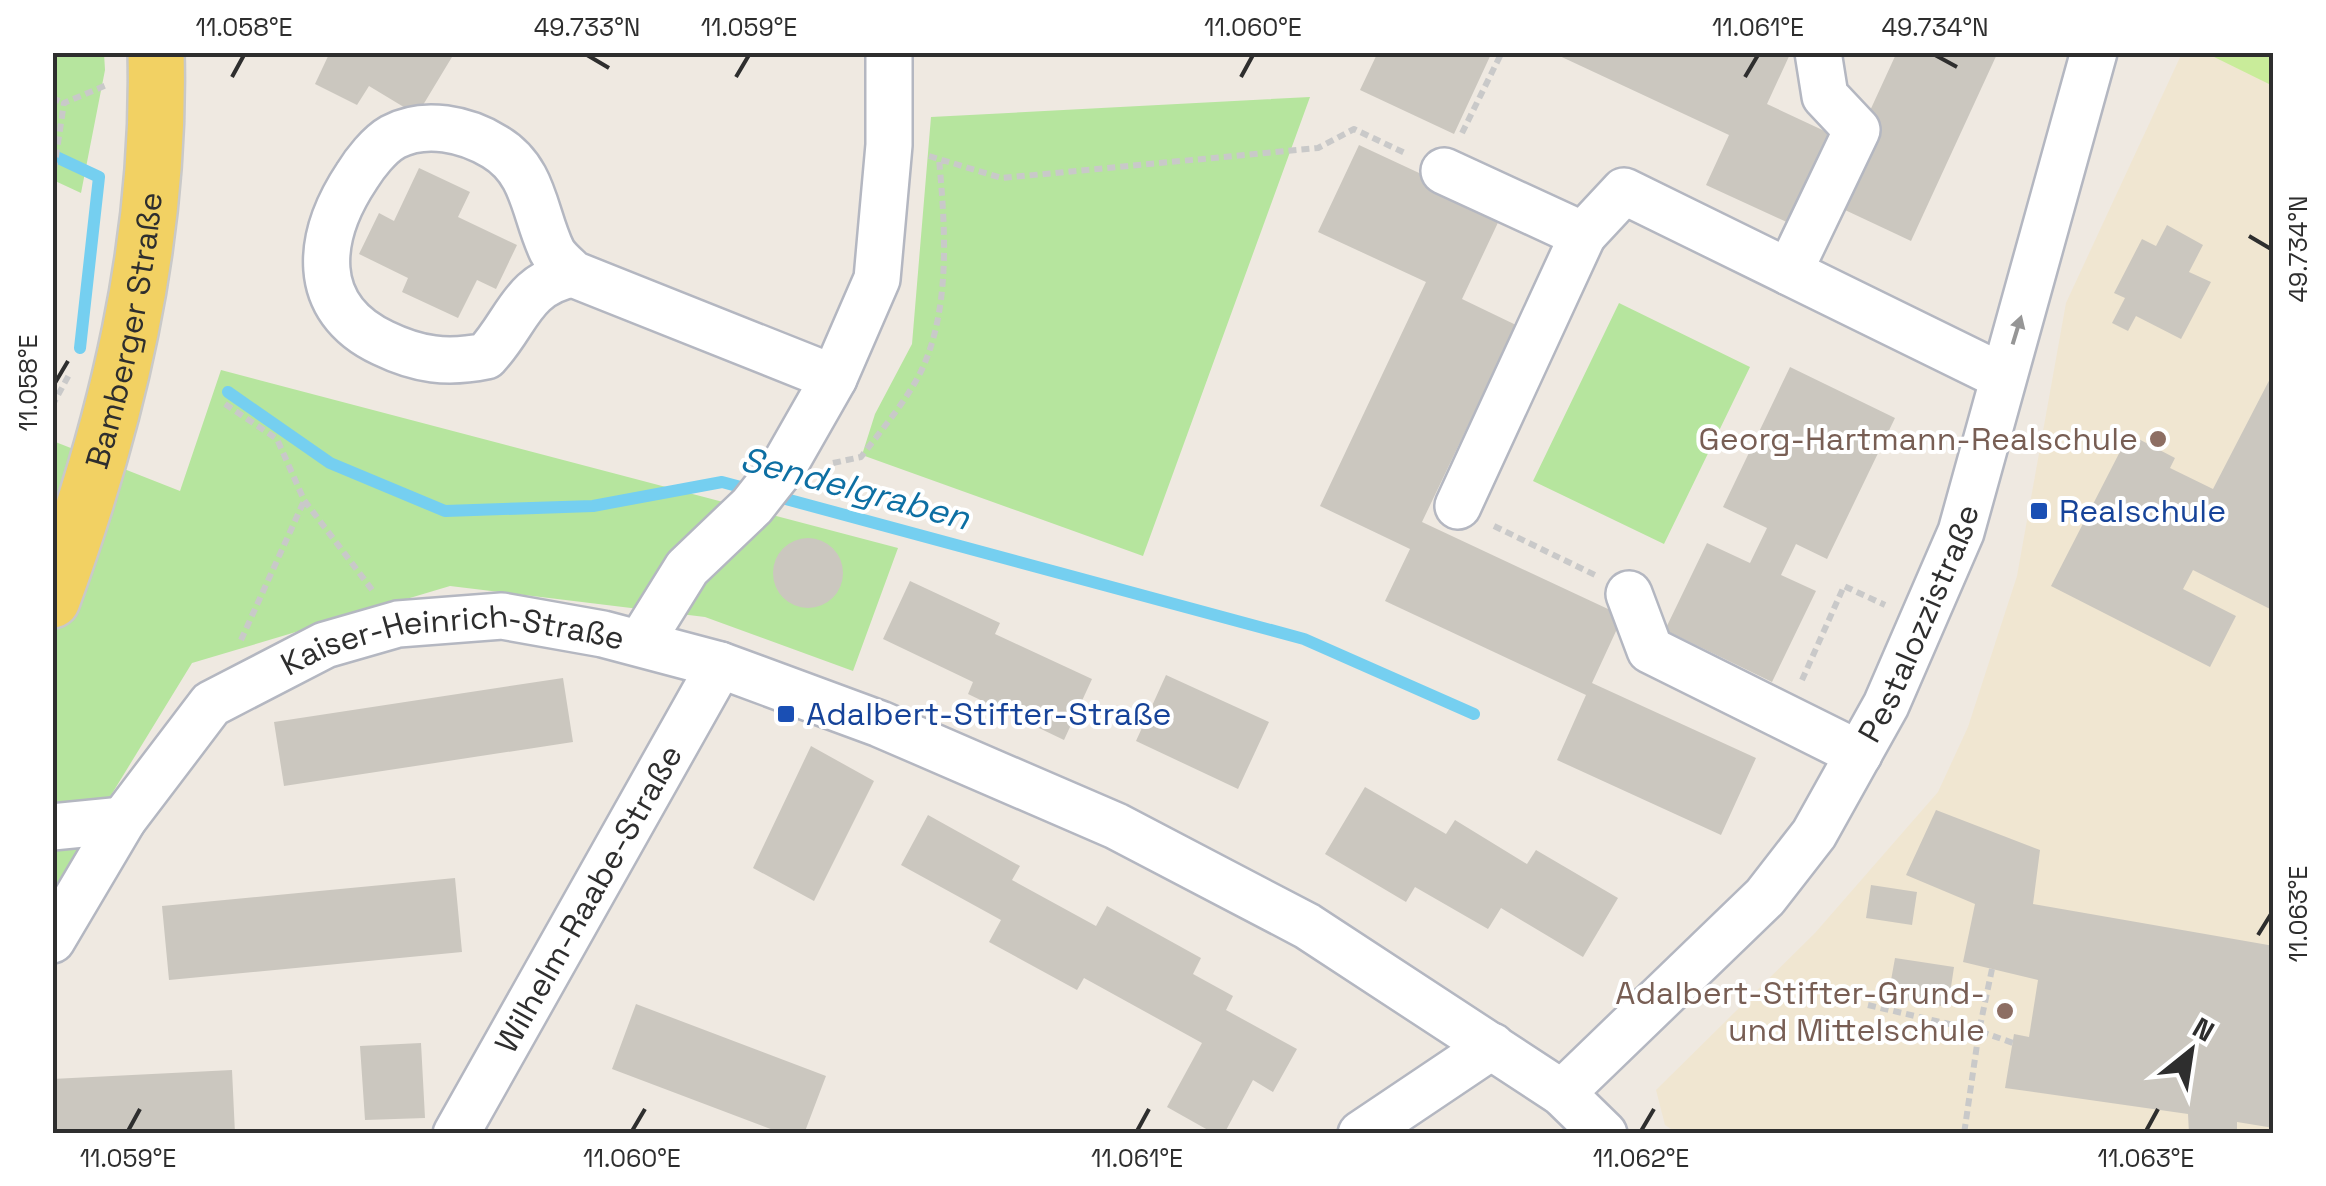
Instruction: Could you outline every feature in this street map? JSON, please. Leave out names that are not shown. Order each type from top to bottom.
[{"type":"main road","name":"Bamberger Straße","points":[[52,600],[107,433],[131,337],[148,237],[158,114],[137,64]]},
{"type":"street","points":[[1789,272],[1857,130],[1825,96],[1818,52]]},
{"type":"street","name":"Pestalozzistraße","points":[[1562,1093],[1765,897],[1814,834],[1860,754],[1924,623],[1961,532],[2094,52]]},
{"type":"street","name":"Kaiser-Heinrich-Straße","points":[[52,940],[123,820],[212,704],[325,645],[398,624],[502,616],[641,642],[687,568],[752,506],[785,464],[834,378],[877,279],[889,146],[875,57]]},
{"type":"street","points":[[572,274],[548,278],[530,293],[486,356],[430,361],[398,350],[349,323],[325,270],[326,243],[342,199],[366,162],[392,137],[426,129],[459,130],[498,148],[525,176],[553,252],[572,274],[834,378]]},
{"type":"street","points":[[1444,171],[1583,235]]},
{"type":"street","points":[[1458,506],[1583,235],[1624,191],[2002,377]]},
{"type":"street","points":[[1612,584],[1650,650],[1860,754]]},
{"type":"street","points":[[641,642],[880,724],[1116,826],[1306,926],[1562,1093],[1604,1134]]},
{"type":"street","name":"Wilhelm-Raabe-Straße","points":[[456,1134],[720,666]]},
{"type":"street","points":[[52,828],[123,820]]},
{"type":"street","points":[[1360,1134],[1492,1046]]},
{"type":"path","points":[[889,146],[1002,178],[1318,148],[1354,129],[1444,171],[1502,52]]},
{"type":"path","points":[[64,103],[137,64]]},
{"type":"path","points":[[52,98],[64,103]]},
{"type":"path","points":[[52,182],[64,103]]},
{"type":"path","points":[[785,464],[812,467],[861,457],[923,367],[939,312],[944,219],[939,158]]},
{"type":"path","points":[[52,406],[75,363]]},
{"type":"path","points":[[224,404],[277,440],[304,500],[398,624]]},
{"type":"path","points":[[212,704],[304,500]]},
{"type":"path","points":[[1503,530],[1612,584]]},
{"type":"path","points":[[1786,717],[1844,586],[1924,623]]},
{"type":"path","points":[[1964,1134],[1992,968]]},
{"type":"path","points":[[1868,1004],[2013,1043]]},
{"type":"shaded area","points":[[2182,53],[2273,53],[2273,1133],[1677,1133],[1665,1125],[1656,1090],[1815,933],[1938,792],[1968,727],[2017,576],[2066,303]]},
{"type":"green space","points":[[53,52],[104,53],[105,70],[81,193],[53,180]]},
{"type":"green space","points":[[2206,53],[2273,53],[2273,86]]},
{"type":"green space","points":[[1310,97],[1143,556],[862,455],[875,414],[912,344],[931,117]]},
{"type":"green space","points":[[1619,303],[1750,367],[1664,544],[1533,481]]},
{"type":"green space","points":[[221,370],[898,548],[853,671],[705,617],[450,586],[192,663],[53,890],[53,441],[180,491]]},
{"type":"building","points":[[330,52],[455,52],[417,115],[369,86],[357,105],[315,84]]},
{"type":"building","points":[[1378,52],[1492,52],[1454,134],[1360,90]]},
{"type":"building","points":[[1551,52],[1791,52],[1767,104],[1846,141],[1804,230],[1706,185],[1729,135]]},
{"type":"building","points":[[1897,52],[1998,52],[1911,241],[1828,202]]},
{"type":"building","points":[[1359,145],[1503,212],[1462,299],[1516,325],[1422,522],[1623,616],[1592,683],[1756,758],[1721,835],[1557,760],[1586,695],[1385,601],[1410,549],[1320,506],[1426,282],[1318,232]]},
{"type":"building","points":[[419,168],[470,192],[458,217],[517,245],[496,289],[477,280],[458,318],[402,292],[408,278],[359,254],[379,213],[394,221]]},
{"type":"building","points":[[2167,225],[2203,245],[2189,272],[2211,282],[2181,339],[2136,316],[2128,331],[2112,323],[2125,298],[2114,293],[2142,239],[2156,246]]},
{"type":"building","points":[[1790,367],[1895,418],[1827,559],[1796,544],[1781,575],[1816,591],[1772,682],[1665,630],[1707,543],[1750,563],[1767,528],[1723,507]]},
{"type":"building","points":[[2274,371],[2274,611],[2193,570],[2183,589],[2236,616],[2210,667],[2051,586],[2129,434],[2175,458],[2170,468],[2213,489]]},
{"type":"building","points":[[808,538],[822,540],[833,548],[841,559],[841,587],[833,598],[822,606],[808,608],[794,606],[783,598],[775,587],[773,573],[775,559],[783,548],[794,540]]},
{"type":"building","points":[[910,581],[1000,623],[995,634],[1092,679],[1064,740],[968,694],[973,682],[883,639]]},
{"type":"building","points":[[1166,675],[1269,722],[1238,789],[1136,741]]},
{"type":"building","points":[[563,678],[573,742],[284,786],[274,722]]},
{"type":"building","points":[[811,746],[874,781],[814,901],[753,868]]},
{"type":"building","points":[[1365,787],[1446,834],[1455,820],[1527,864],[1536,850],[1618,898],[1583,957],[1501,908],[1488,929],[1415,887],[1406,902],[1325,854]]},
{"type":"building","points":[[1936,810],[2040,850],[2033,904],[2274,946],[2274,1128],[2237,1122],[2237,1134],[2189,1134],[2188,1114],[2005,1088],[2014,1034],[2029,1037],[2038,980],[1963,962],[1975,904],[1906,875]]},
{"type":"building","points":[[928,815],[1020,866],[1012,880],[1096,926],[1107,906],[1201,958],[1193,974],[1233,996],[1226,1010],[1297,1049],[1273,1092],[1253,1080],[1224,1134],[1215,1134],[1167,1107],[1202,1043],[1084,978],[1077,990],[989,942],[1001,920],[901,865]]},
{"type":"building","points":[[455,878],[462,952],[169,980],[162,906]]},
{"type":"building","points":[[1871,885],[1917,892],[1912,925],[1866,918]]},
{"type":"building","points":[[1895,958],[1954,967],[1948,1007],[1888,997]]},
{"type":"building","points":[[636,1004],[826,1076],[804,1134],[784,1134],[612,1069]]},
{"type":"building","points":[[421,1043],[425,1118],[365,1120],[360,1046]]},
{"type":"building","points":[[232,1070],[235,1134],[52,1134],[52,1079]]},
{"type":"waterway","name":"Sendelgraben","points":[[52,155],[99,177],[80,348]]},
{"type":"waterway","name":"Sendelgraben","points":[[228,392],[330,463],[445,511],[593,506],[722,482],[752,490]]},
{"type":"waterway","name":"Sendelgraben","points":[[771,495],[1304,639],[1474,714]]},
{"type":"place","name":"Georg-Hartmann-Realschule","points":[[2158,439]]},
{"type":"place","name":"Realschule","points":[[2039,511]]},
{"type":"place","name":"Adalbert-Stifter-Straße","points":[[786,714]]},
{"type":"place","name":"Adalbert-Stifter-Grund- und Mittelschule","points":[[2005,1011]]}]
